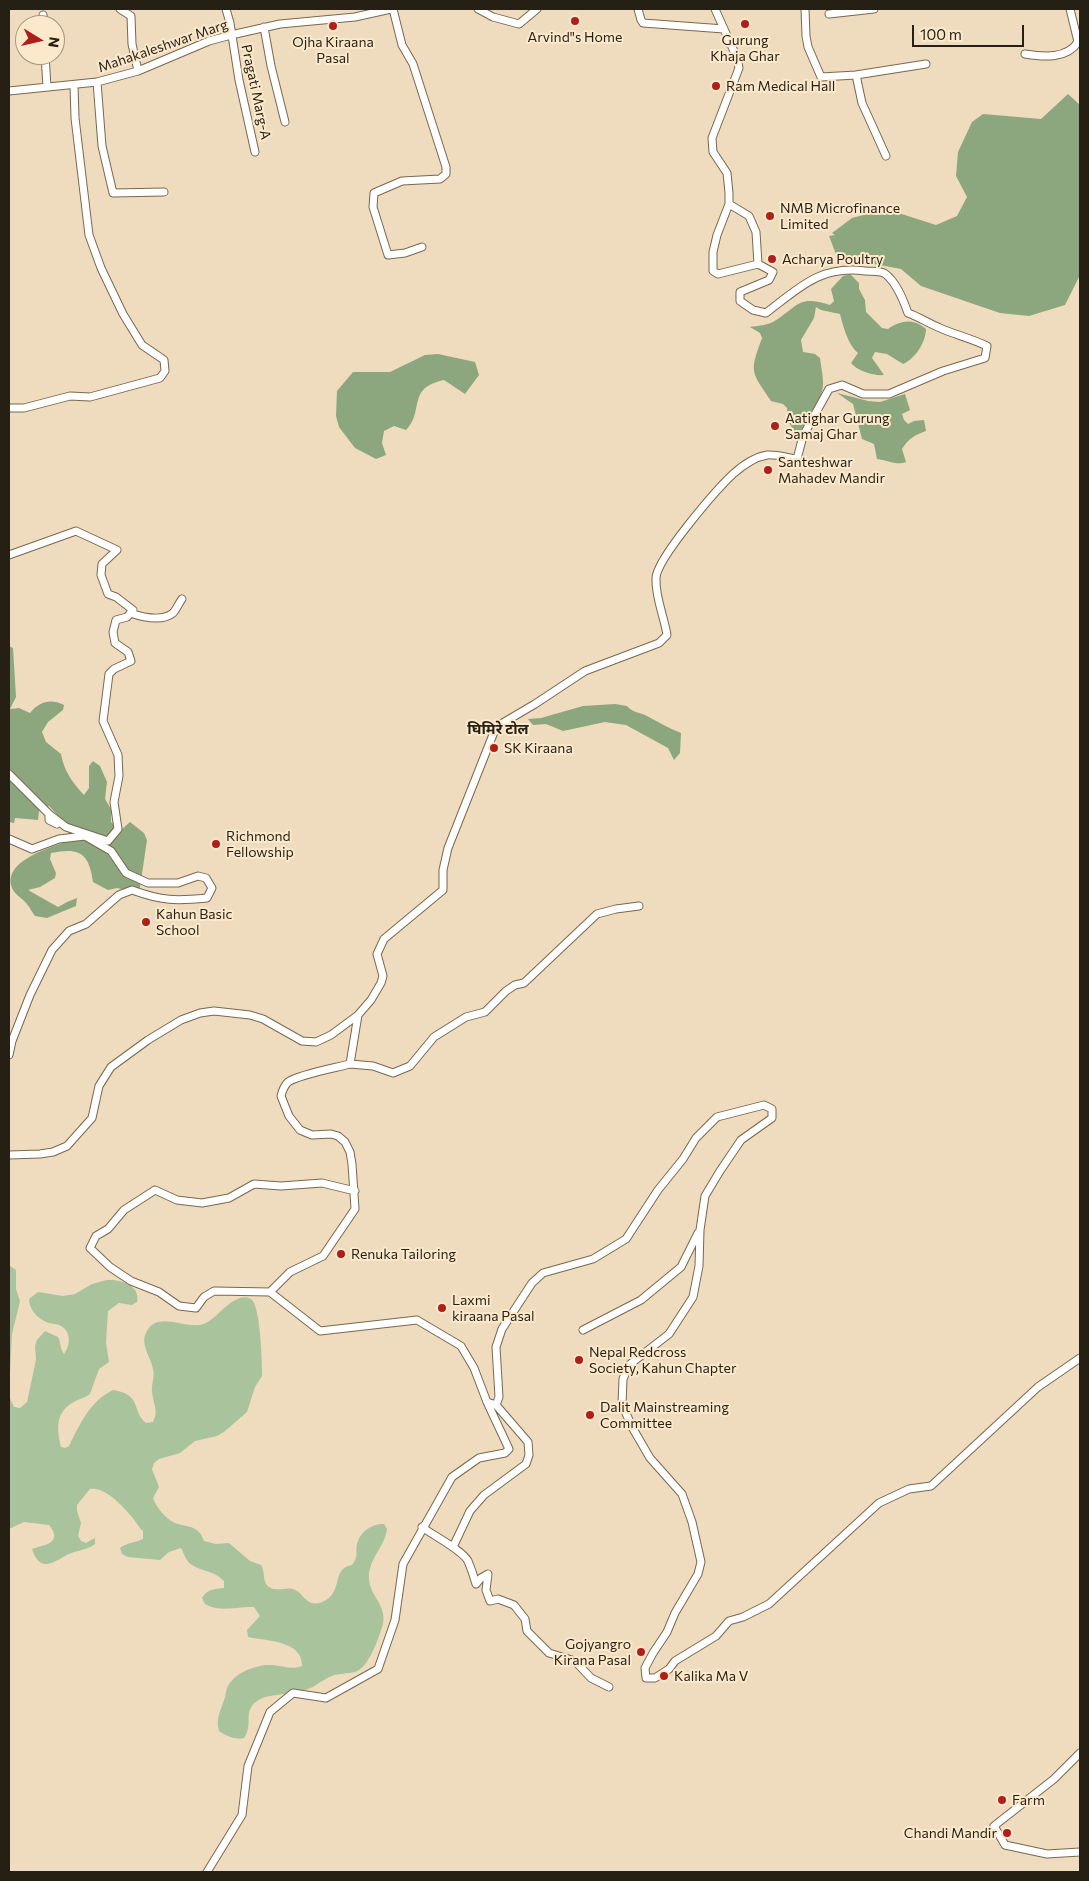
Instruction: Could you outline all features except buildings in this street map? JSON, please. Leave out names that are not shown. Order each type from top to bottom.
[{"type":"street","points":[[120,9],[131,16],[132,44],[138,71]]},
{"type":"street","name":"Pragati Marg-A","points":[[226,9],[255,152]]},
{"type":"street","points":[[392,9],[402,45],[413,64],[446,167],[446,174],[440,179],[402,181],[391,184],[374,193],[373,207],[388,256],[422,247]]},
{"type":"street","name":"Mahakaleshwar Marg","points":[[9,91],[97,82],[138,71],[209,41],[231,35],[280,24],[355,17],[392,9]]},
{"type":"street","points":[[478,9],[492,17],[519,24],[537,9]]},
{"type":"street","points":[[638,9],[643,23],[724,29]]},
{"type":"street","points":[[9,1155],[53,1152],[67,1146],[92,1118],[99,1086],[111,1067],[148,1040],[181,1020],[200,1013],[220,1012],[250,1015],[263,1019],[302,1041],[316,1042],[358,1015],[371,1000],[381,984],[383,976],[377,954],[384,939],[442,890],[443,870],[448,848],[496,727],[585,671],[659,643],[667,634],[657,591],[656,576],[662,561],[696,516],[732,475],[746,464],[767,455],[798,459],[803,436],[829,389],[842,385],[863,394],[889,394],[943,371],[984,358],[987,346],[908,313],[894,284],[883,273],[860,270],[830,272],[815,277],[766,313],[752,310],[740,301],[740,292],[769,280],[773,272],[758,264],[718,274],[713,271],[713,252],[723,217],[729,204],[727,173],[713,152],[712,138],[739,68],[737,58],[715,9]]},
{"type":"street","points":[[805,9],[808,47],[821,77],[926,64]]},
{"type":"street","points":[[829,14],[874,9]]},
{"type":"street","points":[[1025,54],[1058,56],[1073,50],[1078,42],[1070,9]]},
{"type":"street","points":[[264,27],[271,66],[285,122]]},
{"type":"street","points":[[46,65],[47,87]]},
{"type":"street","points":[[856,74],[862,103],[886,156]]},
{"type":"street","points":[[97,82],[102,146],[113,193],[164,192]]},
{"type":"street","points":[[9,408],[24,408],[70,396],[90,396],[160,378],[166,371],[164,360],[142,345],[123,314],[101,268],[89,235],[75,118],[74,85]]},
{"type":"street","points":[[729,204],[749,216],[756,232],[758,264]]},
{"type":"street","points":[[9,555],[76,531],[108,545],[117,550],[102,564],[101,575],[108,594],[116,597],[133,610],[127,617],[116,620],[113,632],[115,643],[128,652],[131,661],[114,669],[109,674],[103,721],[118,755],[119,776],[114,802],[118,829],[108,840],[66,827],[49,814],[9,774]]},
{"type":"street","points":[[130,613],[162,617],[173,613],[182,599]]},
{"type":"street","points":[[9,1055],[12,1041],[30,995],[52,950],[69,931],[86,924],[119,895],[132,890],[174,901],[207,898],[212,888],[206,878],[198,876],[178,883],[148,883],[126,873],[111,852],[85,836],[48,820],[49,814]]},
{"type":"street","points":[[9,839],[32,849],[59,839],[85,836]]},
{"type":"street","points":[[270,1292],[290,1272],[324,1256],[355,1209],[352,1164],[350,1152],[345,1142],[338,1136],[331,1134],[312,1135],[300,1130],[289,1116],[280,1096],[287,1083],[299,1077],[350,1064],[373,1066],[393,1073],[410,1066],[434,1036],[466,1017],[485,1012],[506,991],[515,985],[524,983],[597,914],[639,906]]},
{"type":"street","points":[[350,1064],[358,1015]]},
{"type":"street","points":[[496,1405],[499,1397],[496,1347],[502,1329],[532,1282],[543,1273],[593,1259],[626,1239],[658,1190],[683,1159],[696,1138],[717,1117],[764,1105],[772,1109],[772,1118],[740,1140],[720,1170],[706,1196],[700,1230],[699,1266],[694,1297],[669,1334],[629,1365],[623,1379],[622,1404],[632,1427],[650,1458],[682,1494],[692,1522],[701,1562],[698,1574],[645,1668],[646,1678],[655,1678],[669,1669],[675,1661],[716,1636],[729,1621],[743,1617],[769,1604],[879,1503],[909,1489],[931,1486],[1038,1387],[1080,1358]]},
{"type":"street","points":[[207,1872],[242,1815],[248,1766],[270,1712],[293,1693],[326,1698],[378,1669],[395,1620],[403,1564],[452,1476],[479,1458],[506,1453],[509,1449],[487,1402],[474,1368],[461,1346],[418,1320],[320,1331],[270,1292],[214,1291],[204,1297],[196,1308],[179,1306],[160,1292],[131,1281],[110,1267],[90,1248],[96,1236],[108,1229],[124,1210],[155,1190],[177,1200],[202,1203],[230,1198],[254,1184],[281,1186],[322,1183],[355,1191]]},
{"type":"street","points":[[583,1330],[640,1300],[682,1267],[700,1230]]},
{"type":"street","points":[[453,1546],[470,1512],[484,1495],[526,1464],[529,1455],[528,1442],[496,1405],[487,1402]]},
{"type":"street","points":[[422,1527],[453,1546],[467,1560],[476,1584],[488,1574],[486,1590],[490,1601],[498,1599],[514,1606],[524,1619],[527,1631],[549,1654],[574,1662],[591,1678],[609,1687]]},
{"type":"street","points":[[1080,1753],[1054,1779],[994,1826],[1005,1845],[1047,1854],[1080,1852]]},
{"type":"green space","points":[[1068,94],[1080,105],[1080,275],[1065,305],[1029,316],[1000,313],[921,286],[901,269],[837,257],[829,236],[835,235],[832,233],[852,218],[886,209],[936,225],[957,216],[967,197],[956,176],[958,152],[972,122],[983,114],[1041,119]]},
{"type":"green space","points":[[850,274],[859,283],[859,289],[865,300],[866,312],[882,328],[888,329],[902,322],[912,322],[926,329],[926,334],[916,354],[903,364],[887,354],[875,352],[872,358],[884,375],[875,375],[857,368],[851,363],[858,353],[854,350],[844,330],[840,314],[816,307],[814,318],[801,340],[803,352],[815,354],[820,358],[823,377],[821,396],[801,430],[794,431],[788,421],[787,408],[783,404],[771,401],[756,377],[754,371],[755,358],[762,338],[760,333],[750,327],[773,322],[793,307],[804,302],[811,301],[830,305],[834,301],[831,289],[843,276]]},
{"type":"green space","points":[[438,354],[475,362],[479,375],[465,394],[444,380],[432,384],[420,394],[412,423],[406,430],[394,426],[384,431],[382,443],[386,455],[376,459],[355,448],[339,427],[336,416],[337,391],[353,372],[390,372],[425,355]]},
{"type":"green space","points":[[837,393],[880,402],[905,394],[910,410],[902,414],[904,420],[908,424],[924,420],[926,431],[913,437],[902,449],[906,462],[896,463],[877,459],[874,444],[862,439],[853,404]]},
{"type":"green space","points":[[9,646],[13,648],[16,697],[10,709],[19,708],[30,713],[37,706],[45,702],[64,705],[63,710],[48,722],[42,732],[46,742],[61,754],[69,776],[84,795],[89,788],[89,766],[93,761],[100,766],[107,782],[105,799],[111,809],[111,822],[121,830],[130,822],[144,833],[147,840],[139,894],[117,888],[108,890],[93,882],[86,858],[81,854],[69,851],[51,853],[50,859],[56,873],[55,878],[40,887],[28,890],[58,907],[77,898],[76,906],[47,918],[35,916],[12,888],[11,876],[24,861],[33,855],[72,839],[61,819],[49,806],[39,811],[38,820],[15,818],[14,823],[9,822]]},
{"type":"green space","points":[[615,704],[627,706],[633,711],[681,733],[680,753],[674,760],[668,748],[626,725],[605,722],[563,731],[546,724],[533,725],[528,719],[541,718],[583,706]]},
{"type":"green space","points":[[9,1265],[16,1270],[16,1289],[20,1301],[12,1334],[9,1393]]},
{"type":"green space","points":[[107,1280],[123,1282],[133,1287],[136,1291],[137,1302],[132,1305],[119,1303],[108,1311],[106,1343],[109,1362],[99,1369],[90,1394],[66,1407],[60,1417],[58,1428],[61,1447],[69,1446],[86,1414],[98,1400],[113,1390],[122,1392],[133,1399],[146,1423],[153,1422],[156,1411],[152,1389],[153,1372],[144,1342],[144,1337],[151,1326],[157,1322],[165,1321],[190,1325],[206,1323],[233,1301],[245,1297],[251,1299],[257,1311],[262,1355],[262,1376],[255,1387],[247,1412],[217,1436],[195,1441],[180,1453],[159,1459],[154,1463],[152,1469],[159,1487],[153,1498],[156,1505],[165,1516],[175,1523],[196,1529],[204,1541],[216,1544],[229,1543],[250,1561],[261,1565],[265,1581],[271,1588],[294,1589],[312,1603],[322,1602],[333,1594],[339,1575],[343,1569],[354,1562],[357,1544],[362,1534],[368,1528],[384,1524],[387,1529],[369,1571],[370,1584],[384,1617],[383,1624],[373,1651],[365,1665],[355,1672],[335,1675],[302,1691],[270,1696],[257,1701],[250,1709],[247,1733],[244,1738],[234,1738],[219,1731],[218,1717],[231,1681],[241,1673],[260,1666],[272,1665],[291,1668],[302,1666],[301,1657],[290,1646],[248,1637],[247,1630],[260,1616],[254,1607],[222,1609],[205,1604],[202,1598],[204,1595],[211,1590],[224,1588],[224,1581],[216,1575],[190,1564],[181,1548],[169,1552],[160,1560],[128,1557],[122,1554],[120,1548],[143,1539],[143,1531],[118,1502],[101,1490],[90,1489],[77,1505],[81,1523],[78,1536],[81,1541],[86,1543],[95,1538],[95,1544],[89,1548],[44,1564],[39,1562],[32,1549],[51,1542],[54,1536],[49,1525],[24,1522],[9,1529],[9,1396],[14,1407],[20,1408],[27,1402],[36,1360],[35,1346],[37,1340],[45,1331],[58,1337],[64,1354],[69,1343],[65,1329],[45,1322],[38,1317],[29,1303],[29,1299],[38,1292],[63,1296],[75,1294],[92,1284]]},
{"type":"place","name":"Arvind\"s Home","points":[[575,21]]},
{"type":"place","name":"Gurung Khaja Ghar","points":[[745,24]]},
{"type":"place","name":"Ojha Kiraana Pasal","points":[[333,26]]},
{"type":"place","name":"Ram Medical Hall","points":[[716,86]]},
{"type":"place","name":"NMB Microfinance Limited","points":[[770,216]]},
{"type":"place","name":"Acharya Poultry","points":[[772,259]]},
{"type":"place","name":"Aatighar Gurung Samaj Ghar","points":[[775,426]]},
{"type":"place","name":"Santeshwar Mahadev Mandir","points":[[768,470]]},
{"type":"place","name":"SK Kiraana","points":[[494,748]]},
{"type":"place","name":"Richmond Fellowship","points":[[216,844]]},
{"type":"place","name":"Kahun Basic School","points":[[146,922]]},
{"type":"place","name":"Renuka Tailoring","points":[[341,1254]]},
{"type":"place","name":"Laxmi kiraana Pasal","points":[[442,1308]]},
{"type":"place","name":"Nepal Redcross Society, Kahun Chapter","points":[[579,1360]]},
{"type":"place","name":"Dalit Mainstreaming Committee","points":[[590,1415]]},
{"type":"place","name":"Gojyangro Kirana Pasal","points":[[641,1652]]},
{"type":"place","name":"Kalika Ma V","points":[[664,1676]]},
{"type":"place","name":"Farm","points":[[1002,1800]]},
{"type":"place","name":"Chandi Mandir","points":[[1007,1833]]},
{"type":"district","name":"घिमिरे टोल","points":[[498,729]]}]
